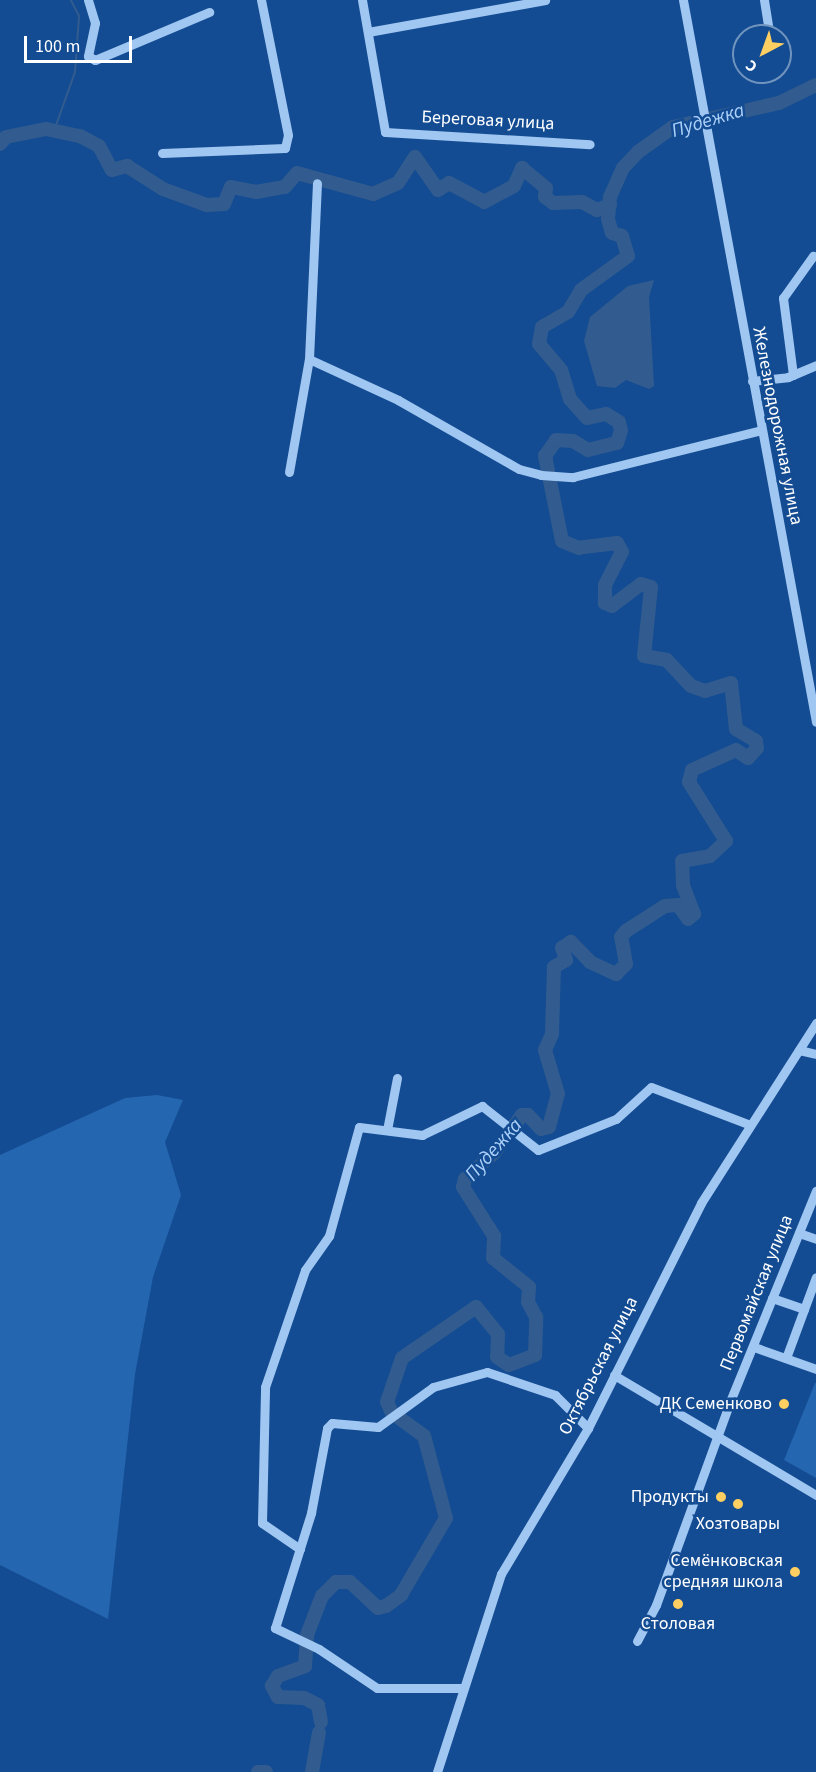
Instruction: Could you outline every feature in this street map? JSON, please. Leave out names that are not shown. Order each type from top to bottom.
[{"type":"street","points":[[88,0],[95,23],[88,56],[94,60],[209,12]]},
{"type":"street","points":[[162,153],[285,148],[288,135],[261,0]]},
{"type":"street","points":[[362,0],[368,32],[545,0]]},
{"type":"street","name":"Железнодорожная улица","points":[[683,0],[816,722]]},
{"type":"street","points":[[764,0],[768,24]]},
{"type":"street","name":"Береговая улица","points":[[368,32],[385,132],[590,144]]},
{"type":"street","points":[[289,472],[309,359],[317,183]]},
{"type":"street","points":[[792,375],[783,298],[813,256]]},
{"type":"street","points":[[309,359],[398,400],[519,469],[541,475],[573,477],[761,430]]},
{"type":"street","points":[[752,381],[792,375],[816,365]]},
{"type":"street","name":"Октябрьская улица","points":[[436,1772],[460,1688],[501,1574],[588,1428],[614,1374],[748,1124],[816,1023]]},
{"type":"street","points":[[799,1050],[816,1054]]},
{"type":"street","points":[[387,1130],[396,1078]]},
{"type":"street","points":[[300,1549],[262,1523],[268,1370],[304,1270],[329,1236],[359,1127],[422,1135],[482,1106],[538,1150],[616,1119],[651,1087],[748,1124]]},
{"type":"street","name":"Первомайская улица","points":[[637,1641],[656,1605],[717,1436],[816,1191]]},
{"type":"street","points":[[799,1233],[816,1239]]},
{"type":"street","points":[[786,1358],[816,1277]]},
{"type":"street","points":[[772,1298],[804,1310]]},
{"type":"street","points":[[754,1347],[816,1370]]},
{"type":"street","points":[[460,1688],[377,1688],[313,1645],[300,1642],[275,1628],[300,1549],[327,1428],[332,1424],[378,1426],[397,1417],[453,1377],[487,1372],[555,1395],[588,1428]]},
{"type":"street","points":[[614,1374],[816,1495]]},
{"type":"shaded area","points":[[654,280],[649,297],[654,386],[649,389],[626,380],[615,388],[597,386],[584,341],[590,317],[628,286]]},
{"type":"shaded area","points":[[157,1095],[183,1100],[165,1142],[181,1195],[153,1277],[135,1374],[108,1619],[0,1565],[0,1155],[125,1098]]},
{"type":"shaded area","points":[[816,1383],[816,1478],[784,1460]]},
{"type":"waterway","points":[[54,131],[75,72],[79,16],[71,0]]},
{"type":"waterway","name":"Пудежка","points":[[321,1722],[318,1705],[304,1698],[278,1697],[272,1686],[278,1676],[305,1666],[307,1635],[322,1596],[336,1582],[350,1582],[378,1608],[386,1606],[401,1595],[446,1518],[424,1436],[392,1413],[387,1402],[402,1358],[476,1307],[498,1334],[497,1357],[509,1365],[535,1355],[536,1317],[528,1302],[529,1287],[493,1258],[494,1236],[463,1187],[465,1179],[495,1152],[522,1115],[528,1115],[541,1129],[549,1127],[558,1094],[545,1050],[552,1034],[554,967],[566,960],[562,948],[571,942],[590,962],[616,974],[626,964],[621,937],[626,931],[665,906],[678,905],[688,919],[694,914],[683,886],[682,861],[710,856],[726,841],[689,782],[692,770],[736,750],[748,758],[757,748],[756,741],[736,729],[731,683],[705,691],[691,686],[667,660],[644,656],[651,587],[641,584],[612,606],[605,603],[605,585],[622,552],[617,543],[579,548],[562,541],[545,456],[556,440],[573,441],[588,450],[617,443],[621,431],[619,422],[606,414],[587,418],[570,399],[561,370],[539,344],[542,327],[568,312],[581,290],[628,256],[622,236],[612,233],[608,219],[610,197],[623,168],[638,152],[673,127],[779,103],[816,85]]},
{"type":"waterway","points":[[0,144],[6,137],[46,129],[80,136],[99,146],[112,170],[127,166],[163,189],[207,205],[224,204],[231,187],[256,192],[285,187],[297,173],[373,194],[398,183],[415,157],[438,190],[449,183],[484,202],[514,186],[522,168],[546,188],[545,197],[553,203],[582,202],[597,210],[610,205]]},
{"type":"waterway","name":"Пудежка","points":[[312,1772],[319,1733]]},
{"type":"waterway","name":"Пудежка","points":[[258,1772],[266,1772]]},
{"type":"place","name":"ДК Семенково","points":[[784,1404]]},
{"type":"place","name":"Продукты","points":[[721,1497]]},
{"type":"place","name":"Хозтовары","points":[[738,1504]]},
{"type":"place","name":"Семёнковская средняя школа","points":[[795,1572]]},
{"type":"place","name":"Столовая","points":[[678,1604]]}]
